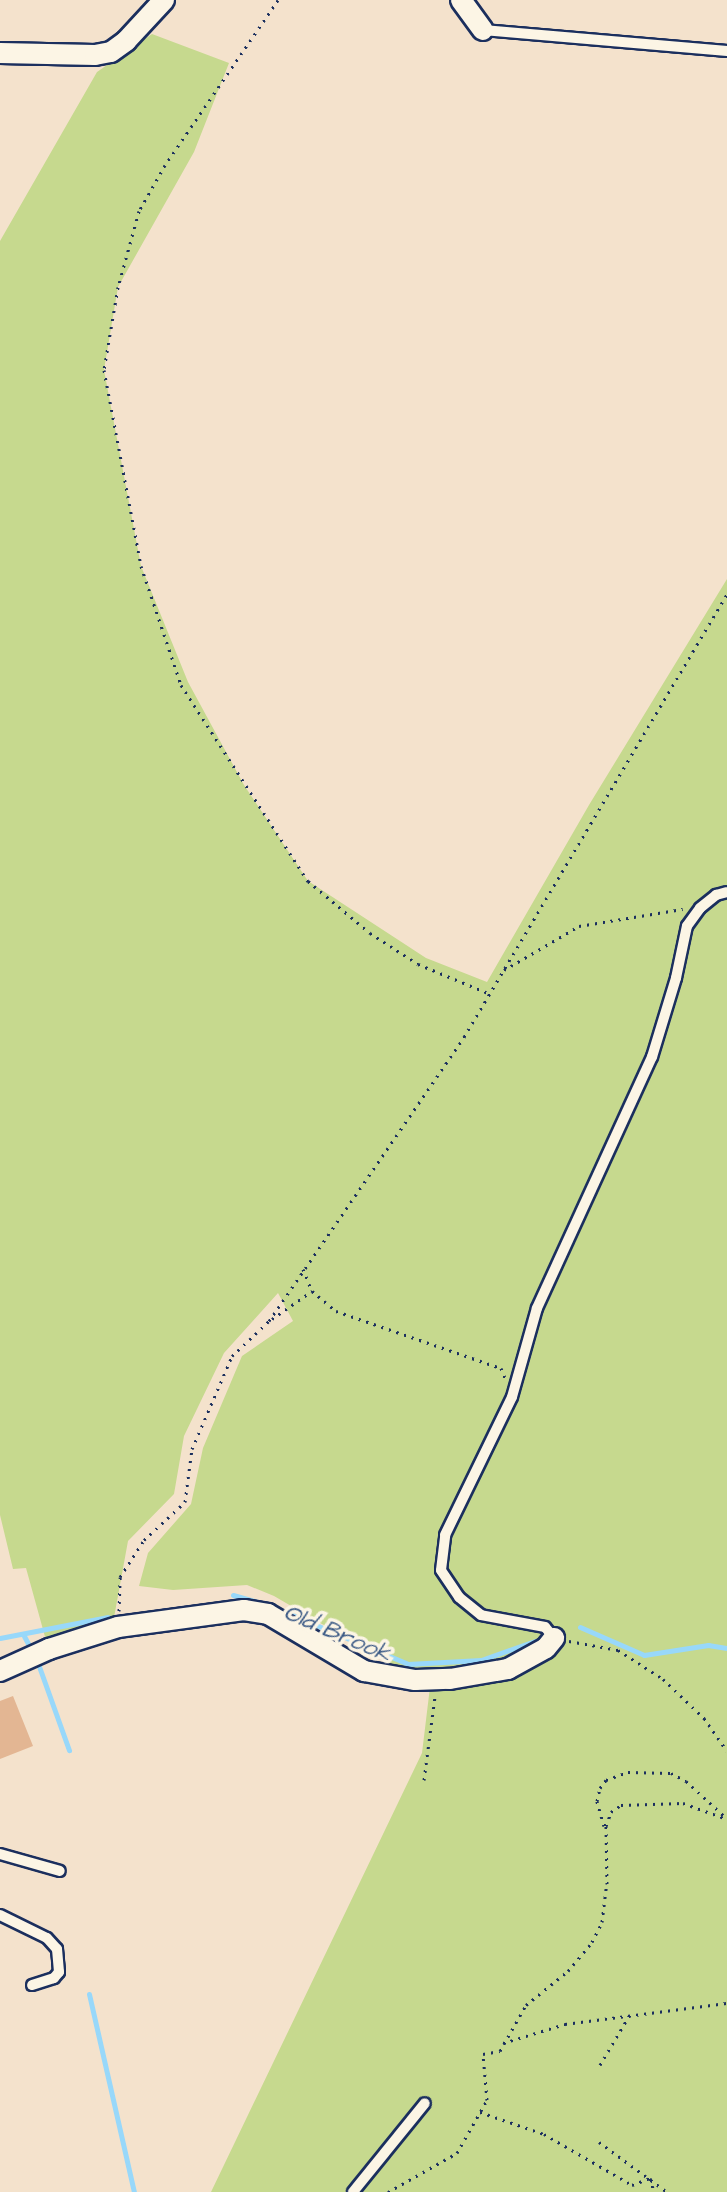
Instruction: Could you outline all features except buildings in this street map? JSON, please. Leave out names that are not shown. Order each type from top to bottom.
[{"type":"street","points":[[0,53],[95,55],[111,52],[126,41],[164,0]]},
{"type":"street","points":[[461,0],[483,30]]},
{"type":"street","points":[[0,1671],[118,1627],[244,1610],[268,1614],[364,1671],[415,1680],[450,1679],[508,1669],[546,1648],[554,1638]]},
{"type":"lane","points":[[483,30],[727,51]]},
{"type":"lane","points":[[554,1638],[545,1627],[481,1615],[459,1597],[441,1570],[445,1535],[512,1397],[537,1308],[652,1057],[676,978],[687,926],[700,908],[716,895],[727,892]]},
{"type":"lane","points":[[0,1854],[60,1871]]},
{"type":"lane","points":[[0,1915],[47,1938],[57,1949],[59,1972],[54,1978],[32,1985]]},
{"type":"lane","points":[[353,2192],[425,2103]]},
{"type":"path","points":[[278,0],[165,165],[139,211],[118,287],[104,370],[141,566],[181,685],[308,881],[370,933],[418,964],[488,993]]},
{"type":"path","points":[[269,1321],[302,1268],[464,1037],[727,594]]},
{"type":"path","points":[[501,972],[579,926],[657,911],[700,908]]},
{"type":"path","points":[[302,1268],[312,1291],[336,1311],[501,1368],[512,1397]]},
{"type":"path","points":[[118,1627],[120,1577],[144,1540],[185,1502],[192,1449],[232,1356],[269,1321],[312,1291]]},
{"type":"path","points":[[554,1638],[618,1650],[663,1679],[704,1718],[727,1751]]},
{"type":"path","points":[[424,1780],[435,1694]]},
{"type":"path","points":[[388,2192],[457,2153],[487,2100],[483,2054],[500,2051],[526,2005],[568,1971],[592,1942],[602,1922],[607,1884],[606,1829],[597,1801],[606,1780],[628,1772],[671,1773],[686,1781],[727,1818]]},
{"type":"path","points":[[606,1829],[611,1812],[621,1805],[683,1803],[727,1818]]},
{"type":"path","points":[[503,2043],[565,2024],[727,2003]]},
{"type":"path","points":[[600,2065],[629,2016]]},
{"type":"path","points":[[480,2112],[544,2134],[632,2185],[650,2178]]},
{"type":"path","points":[[599,2142],[667,2192]]},
{"type":"path","points":[[650,2178],[654,2192]]},
{"type":"green space","points":[[152,34],[229,63],[194,152],[118,287],[104,370],[141,566],[188,682],[244,785],[308,881],[426,958],[487,982],[589,805],[727,579],[727,2192],[211,2192],[422,1753],[430,1687],[274,1596],[247,1585],[173,1590],[139,1586],[148,1553],[191,1504],[203,1448],[242,1356],[293,1321],[278,1293],[224,1353],[184,1436],[174,1494],[128,1541],[113,1623],[47,1644],[26,1568],[13,1569],[0,1515],[0,241],[97,72]]},
{"type":"waterway","name":"Old Brook","points":[[233,1595],[261,1603]]},
{"type":"waterway","name":"Old Brook","points":[[271,1606],[408,1664],[481,1660],[535,1641]]},
{"type":"waterway","name":"Old Brook","points":[[0,1638],[108,1617]]},
{"type":"waterway","name":"Old Brook","points":[[580,1627],[644,1655],[708,1645],[727,1648]]},
{"type":"waterway","points":[[24,1636],[31,1649]]},
{"type":"waterway","points":[[36,1658],[69,1750]]},
{"type":"waterway","points":[[89,1994],[134,2192]]}]
